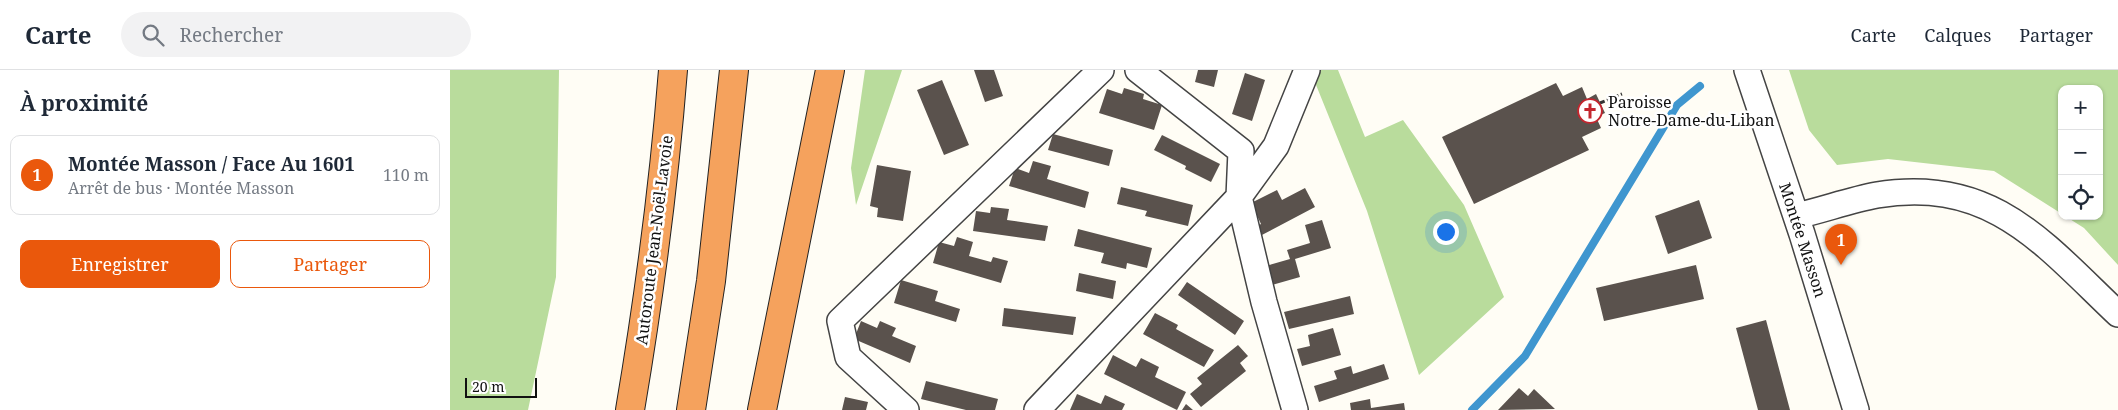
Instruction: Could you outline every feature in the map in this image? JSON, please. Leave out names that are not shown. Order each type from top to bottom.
[{"type":"highway","name":"Autoroute Jean-Noël-Lavoie","points":[[630,410],[644,324],[668,132],[673,70]]},
{"type":"highway","points":[[691,410],[710,281],[734,70]]},
{"type":"highway","points":[[762,410],[830,70]]},
{"type":"street","points":[[906,410],[848,357],[840,321],[1101,70]]},
{"type":"street","points":[[1138,70],[1242,151],[1239,197],[1264,302],[1295,410]]},
{"type":"street","points":[[1037,410],[1239,197],[1276,146],[1307,70]]},
{"type":"street","name":"Montée Masson","points":[[1747,70],[1796,216],[1856,410]]},
{"type":"street","points":[[1796,216],[1856,200],[1897,193],[1936,194],[1967,199],[1988,206],[2028,231],[2118,314]]},
{"type":"path","points":[[1600,103],[1622,94]]},
{"type":"green space","points":[[450,70],[559,70],[556,277],[528,410],[450,410]]},
{"type":"green space","points":[[865,70],[902,70],[856,205],[851,168]]},
{"type":"green space","points":[[1310,70],[1338,70],[1365,137],[1403,120],[1464,205],[1504,297],[1419,375],[1367,211]]},
{"type":"green space","points":[[1789,70],[2118,70],[2118,265],[2084,228],[2071,220],[2103,220],[2103,85],[2058,85],[2058,211],[1994,171],[1888,159],[1837,165],[1809,130]]},
{"type":"building","points":[[974,70],[994,70],[1003,96],[985,102]]},
{"type":"building","points":[[1198,70],[1218,70],[1214,87],[1195,82]]},
{"type":"building","points":[[1245,73],[1265,80],[1252,121],[1232,114]]},
{"type":"building","points":[[942,80],[969,145],[944,155],[917,90]]},
{"type":"building","points":[[1556,83],[1563,96],[1582,87],[1587,99],[1596,94],[1605,113],[1596,117],[1601,128],[1582,137],[1589,150],[1474,204],[1442,137]]},
{"type":"building","points":[[1124,88],[1144,94],[1143,99],[1162,105],[1154,130],[1099,113],[1107,89],[1122,94]]},
{"type":"building","points":[[1053,134],[1113,150],[1109,166],[1048,150]]},
{"type":"building","points":[[1162,135],[1220,164],[1211,182],[1185,169],[1186,166],[1154,150]]},
{"type":"building","points":[[1033,161],[1051,166],[1047,179],[1089,192],[1085,208],[1009,186],[1015,168],[1029,173]]},
{"type":"building","points":[[877,165],[911,171],[903,221],[877,217],[878,208],[870,206]]},
{"type":"building","points":[[1121,187],[1193,205],[1188,226],[1145,216],[1147,211],[1117,204]]},
{"type":"building","points":[[1305,188],[1315,207],[1258,237],[1253,228],[1261,224],[1251,203],[1277,190],[1282,200]]},
{"type":"building","points":[[1699,200],[1712,238],[1668,254],[1655,216]]},
{"type":"building","points":[[991,207],[1009,209],[1007,220],[1048,226],[1045,241],[973,231],[976,211],[990,213]]},
{"type":"building","points":[[1322,220],[1331,248],[1295,259],[1300,277],[1272,285],[1266,266],[1290,259],[1287,250],[1310,243],[1305,225]]},
{"type":"building","points":[[1078,229],[1152,248],[1147,268],[1127,263],[1126,269],[1101,263],[1104,253],[1074,246]]},
{"type":"building","points":[[957,237],[973,242],[969,256],[991,262],[993,257],[1008,261],[1001,283],[933,263],[939,242],[954,246]]},
{"type":"building","points":[[1696,265],[1704,299],[1604,321],[1596,288]]},
{"type":"building","points":[[1079,273],[1116,281],[1113,299],[1076,291]]},
{"type":"building","points":[[901,280],[938,291],[935,301],[960,309],[956,322],[894,303]]},
{"type":"building","points":[[1187,282],[1244,321],[1235,335],[1178,295]]},
{"type":"building","points":[[1350,296],[1354,314],[1289,329],[1284,312]]},
{"type":"building","points":[[1004,308],[1076,317],[1073,335],[1002,326]]},
{"type":"building","points":[[1155,313],[1178,325],[1176,329],[1214,350],[1204,367],[1143,334]]},
{"type":"building","points":[[1766,320],[1790,410],[1758,410],[1736,328]]},
{"type":"building","points":[[861,321],[877,328],[880,321],[896,328],[892,336],[916,346],[910,363],[854,339]]},
{"type":"building","points":[[1333,328],[1341,355],[1302,366],[1297,349],[1310,346],[1308,335]]},
{"type":"building","points":[[1238,345],[1248,356],[1240,363],[1246,371],[1201,407],[1190,394],[1202,384],[1197,378]]},
{"type":"building","points":[[1113,355],[1136,367],[1141,358],[1159,367],[1155,377],[1186,392],[1177,410],[1104,374]]},
{"type":"building","points":[[1384,364],[1389,379],[1319,402],[1314,386],[1337,379],[1334,371],[1351,366],[1353,374]]},
{"type":"building","points":[[926,381],[998,399],[995,410],[966,410],[921,399]]},
{"type":"building","points":[[1519,388],[1528,396],[1534,389],[1555,409],[1498,410]]},
{"type":"building","points":[[1077,394],[1101,404],[1105,395],[1125,404],[1122,410],[1070,410]]},
{"type":"building","points":[[845,397],[868,402],[866,410],[842,410]]},
{"type":"building","points":[[1370,399],[1371,408],[1404,403],[1405,410],[1351,410],[1350,403]]},
{"type":"building","points":[[1186,404],[1193,410],[1182,410]]},
{"type":"waterway","points":[[1472,410],[1525,356],[1677,105],[1700,86]]},
{"type":"place","name":"Paroisse Notre-Dame-du-Liban","points":[[1590,111]]},
{"type":"place","name":"Montée Masson / Face Au 1601","points":[[1841,265]]}]
